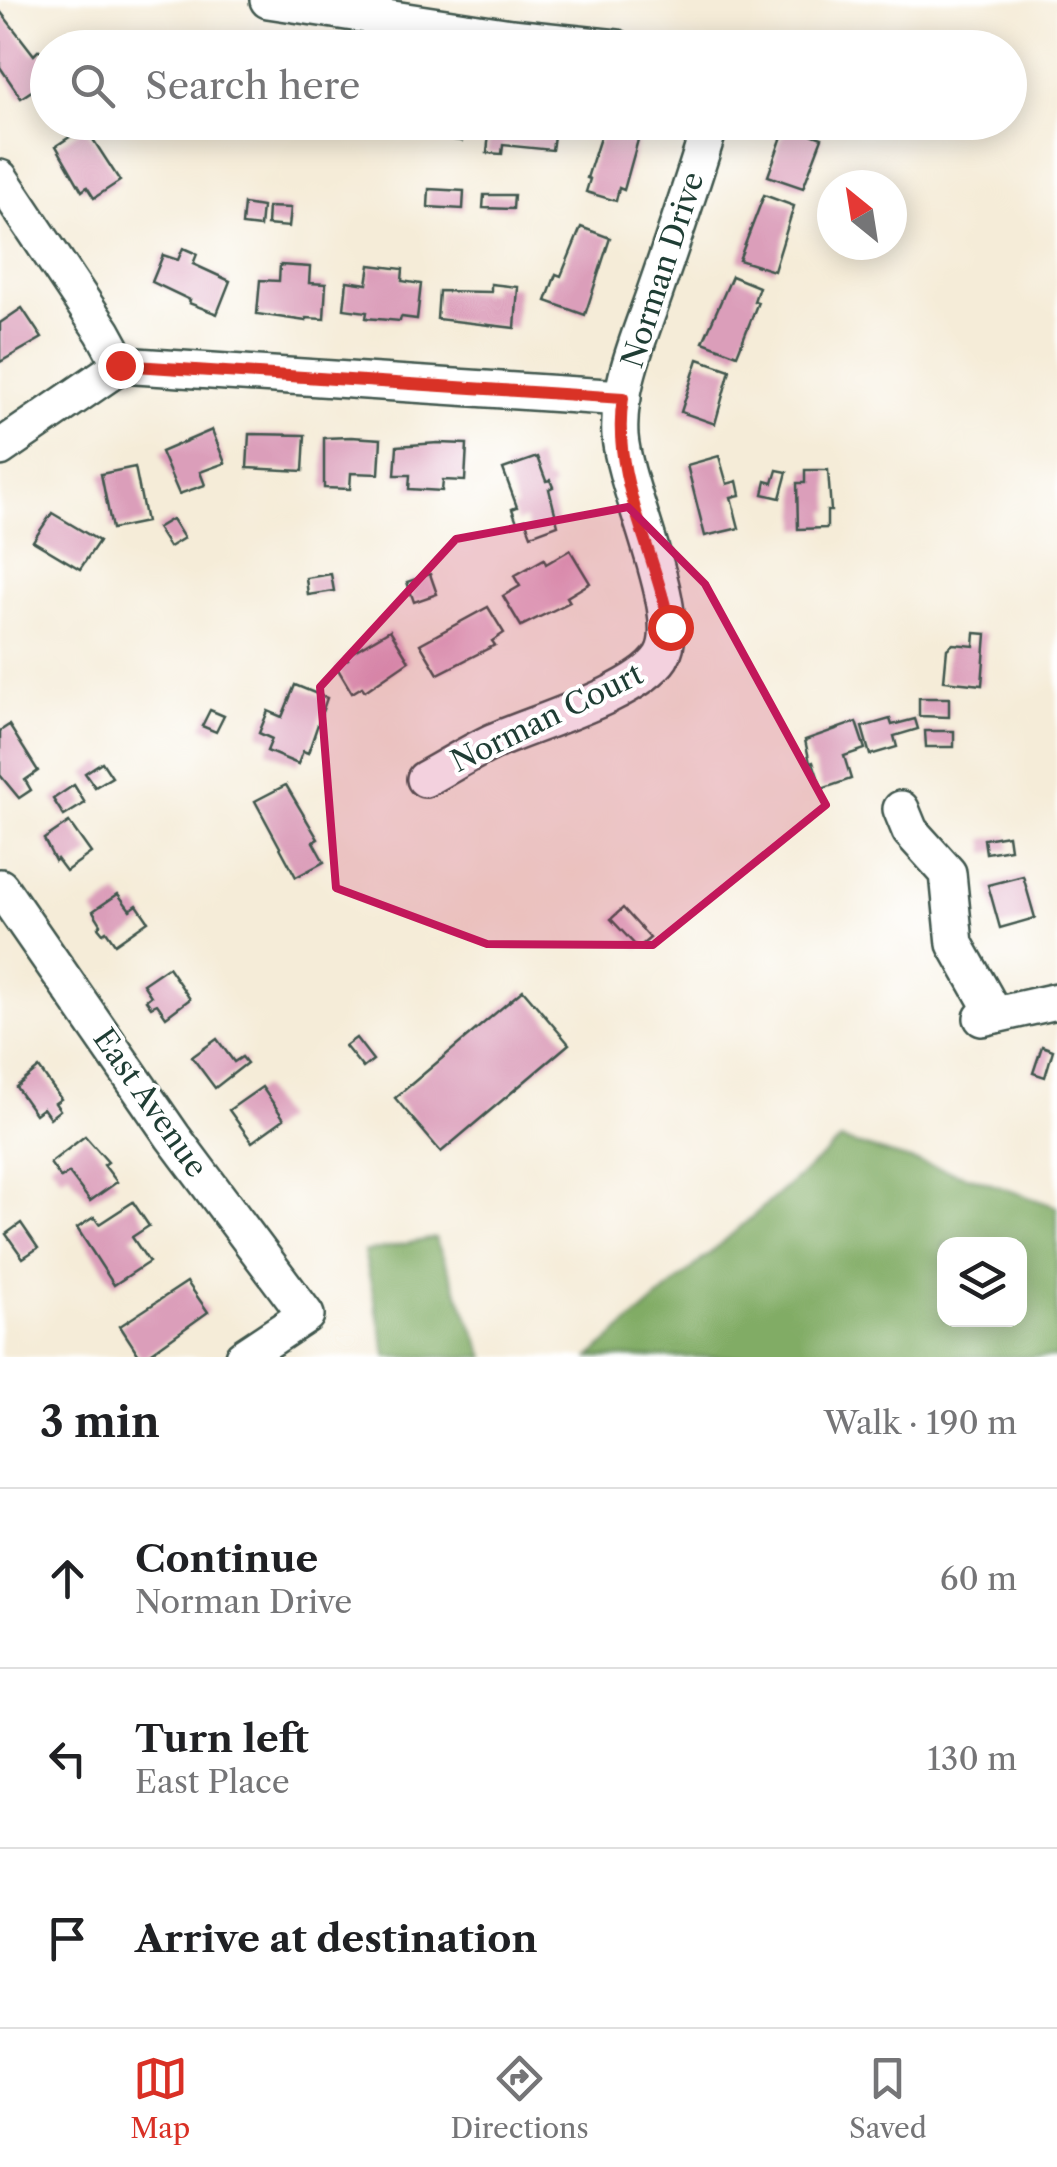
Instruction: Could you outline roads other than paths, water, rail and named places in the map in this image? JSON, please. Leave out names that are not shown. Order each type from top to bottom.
[{"type":"street","points":[[268,0],[470,30]]},
{"type":"street","name":"Norman Drive","points":[[663,592],[636,510],[622,451],[623,398],[630,365],[705,140]]},
{"type":"street","points":[[0,178],[103,332],[120,365]]},
{"type":"street","points":[[0,448],[120,365],[623,398]]},
{"type":"street","name":"Norman Court","points":[[425,779],[490,744],[605,696],[654,665],[669,638],[663,592]]},
{"type":"street","points":[[901,809],[910,831],[948,873],[955,944],[989,1016],[1057,1001]]},
{"type":"street","name":"East Avenue","points":[[0,888],[173,1137],[306,1315],[243,1357]]}]
